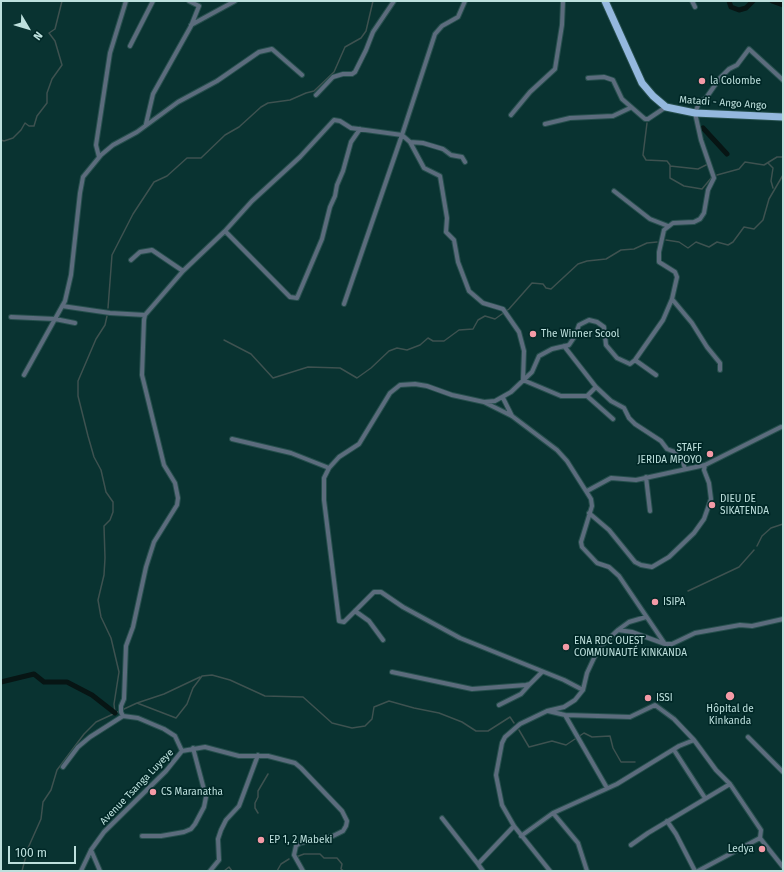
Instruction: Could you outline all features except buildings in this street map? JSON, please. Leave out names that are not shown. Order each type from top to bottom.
[{"type":"highway","name":"Matadi - Ango Ango","points":[[605,1],[642,83],[653,96],[666,107],[695,113],[783,117]]},
{"type":"street","points":[[100,157],[96,145],[110,53],[126,1]]},
{"type":"street","points":[[130,46],[153,1]]},
{"type":"street","points":[[189,1],[199,6]]},
{"type":"street","points":[[146,124],[152,94],[191,26],[201,1]]},
{"type":"street","points":[[191,26],[235,1]]},
{"type":"street","points":[[316,95],[333,77],[343,74],[352,74],[355,72],[373,32],[394,1]]},
{"type":"street","points":[[344,304],[435,34],[442,26],[458,17],[465,1]]},
{"type":"street","points":[[511,115],[530,92],[555,69],[562,25],[563,1]]},
{"type":"street","points":[[692,1],[695,7]]},
{"type":"street","points":[[484,402],[495,401],[503,398],[532,372],[539,356],[552,348],[564,346],[572,342],[579,325],[582,322],[589,320],[597,322],[604,327],[605,340],[611,352],[624,362],[630,364],[635,360],[658,329],[672,299],[676,274],[659,262],[658,259],[662,237],[668,226],[673,223],[694,222],[700,219],[704,213],[708,190],[714,178],[700,140],[695,113],[699,103],[706,98],[720,78],[729,69],[737,65],[749,49],[783,80]]},
{"type":"street","points":[[24,375],[66,296],[83,177],[100,157],[113,145],[137,132],[178,102],[217,81],[259,52],[272,50],[302,75]]},
{"type":"street","points":[[588,78],[604,77],[612,80],[618,92],[630,108],[642,117],[648,119],[666,107]]},
{"type":"street","points":[[544,124],[570,118],[613,116],[630,108]]},
{"type":"street","points":[[122,714],[121,707],[124,699],[126,646],[133,627],[146,567],[154,542],[177,505],[178,498],[175,484],[164,465],[142,375],[144,320],[146,315],[183,271],[225,231],[252,202],[300,157],[334,120],[338,120],[351,128],[402,135],[410,142],[423,166],[440,176],[447,218],[446,232],[454,240],[458,262],[470,291],[482,303],[503,310],[519,332],[524,351],[523,380]]},
{"type":"street","points":[[225,231],[290,297],[297,298],[322,239],[330,207],[335,196],[337,185],[343,171],[351,142],[360,129]]},
{"type":"street","points":[[410,142],[423,143],[443,149],[451,155],[462,157],[464,162]]},
{"type":"street","points":[[614,191],[650,219],[668,226]]},
{"type":"street","points":[[131,260],[140,252],[152,250],[183,271]]},
{"type":"street","points":[[672,299],[686,314],[706,347],[720,363],[720,370]]},
{"type":"street","points":[[62,306],[146,315]]},
{"type":"street","points":[[11,317],[55,319],[75,323]]},
{"type":"street","points":[[564,346],[596,387],[611,401],[624,408],[627,415],[635,424],[658,439],[667,449],[675,452],[683,462],[685,469]]},
{"type":"street","points":[[635,360],[656,375]]},
{"type":"street","points":[[523,380],[561,396],[587,396],[613,419]]},
{"type":"street","points":[[584,690],[564,680],[460,638],[404,607],[381,592],[374,592],[344,622],[339,621],[337,617],[324,500],[324,478],[329,468],[339,457],[359,444],[390,393],[400,385],[407,383],[427,386],[452,395],[484,402],[512,416],[557,450],[587,492],[592,506],[581,542],[582,548],[596,562],[609,567],[618,576],[665,644]]},
{"type":"street","points":[[587,396],[596,387]]},
{"type":"street","points":[[503,398],[512,416]]},
{"type":"street","points":[[587,492],[611,478],[636,480],[705,465],[781,427]]},
{"type":"street","points":[[232,439],[295,454],[329,468]]},
{"type":"street","points":[[589,513],[609,530],[635,562],[641,566],[652,567],[669,557],[694,533],[704,518],[711,499],[704,470],[705,465]]},
{"type":"street","points":[[646,477],[650,512]]},
{"type":"street","points":[[355,611],[369,621],[383,640]]},
{"type":"street","points":[[550,871],[514,826],[502,805],[496,775],[502,743],[505,738],[520,724],[575,700],[584,690],[587,673],[603,644],[629,622],[646,617]]},
{"type":"street","points":[[618,630],[632,632],[665,644],[672,644],[696,633],[717,628],[740,625],[752,626],[783,619]]},
{"type":"street","points":[[392,672],[472,688],[530,684]]},
{"type":"street","points":[[499,705],[521,694],[542,672]]},
{"type":"street","points":[[547,711],[565,716],[630,717],[655,705],[674,719],[694,740],[716,770],[730,784],[761,830],[760,838],[783,867]]},
{"type":"street","points":[[63,767],[78,747],[122,714],[138,718],[164,729],[175,736],[182,752]]},
{"type":"street","points":[[565,716],[607,788]]},
{"type":"street","points":[[748,737],[783,772]]},
{"type":"street","points":[[522,836],[553,813],[617,784],[674,750],[694,740]]},
{"type":"street","points":[[142,836],[161,836],[184,832],[191,829],[195,824],[204,807],[206,797],[193,748]]},
{"type":"street","name":"Avenue Tsanga Luyeye","points":[[81,871],[91,850],[104,832],[166,771],[182,752],[193,748],[212,748],[239,756],[268,756],[294,763],[301,768],[342,811],[347,820],[346,826],[338,835],[300,843],[296,846],[294,855],[303,871]]},
{"type":"street","points":[[674,750],[705,798]]},
{"type":"street","points":[[210,871],[219,860],[218,838],[221,830],[226,820],[238,806],[258,755]]},
{"type":"street","points":[[631,845],[667,821],[730,784]]},
{"type":"street","points":[[553,813],[578,843],[587,871]]},
{"type":"street","points":[[442,818],[483,871]]},
{"type":"street","points":[[667,821],[676,834],[695,871]]},
{"type":"street","points":[[478,864],[514,826]]},
{"type":"street","points":[[698,871],[760,838]]},
{"type":"street","points":[[91,850],[100,871]]},
{"type":"waterway","points":[[1,140],[4,141],[13,138],[21,130],[25,123],[29,126],[34,126],[37,116],[47,103],[47,93],[52,79],[62,65],[55,41],[49,33],[55,29],[62,1]]},
{"type":"waterway","points":[[108,308],[112,255],[133,214],[154,182],[167,176],[187,158],[201,158],[225,135],[239,127],[261,107],[268,103],[290,100],[314,91],[334,72],[345,47],[361,38],[366,31],[373,1]]},
{"type":"waterway","points":[[729,1],[731,7],[739,10],[746,8],[753,1]]},
{"type":"waterway","points":[[772,1],[783,5]]},
{"type":"waterway","points":[[647,123],[643,155],[646,160],[667,161],[670,165],[670,178],[684,186],[702,189],[712,177]]},
{"type":"waterway","points":[[703,128],[727,154]]},
{"type":"waterway","points":[[717,175],[739,169],[745,162],[764,165],[777,157],[783,157]]},
{"type":"waterway","points":[[768,163],[773,168],[771,181],[773,188]]},
{"type":"waterway","points":[[670,166],[698,169],[708,164]]},
{"type":"waterway","points":[[666,240],[679,242],[688,248],[696,242],[709,247],[717,242],[728,245],[733,242],[744,227],[754,229],[763,220],[769,199],[783,175]]},
{"type":"waterway","points":[[224,340],[251,354],[273,378],[308,367],[340,368],[357,378],[371,368],[389,351],[397,348],[407,350],[420,345],[428,338],[433,341],[444,341],[459,330],[473,329],[478,320],[485,316],[495,319],[509,309],[532,283],[543,284],[546,288],[551,289],[578,264],[587,261],[606,259],[621,250],[634,249],[647,243],[657,242]]},
{"type":"waterway","points":[[107,316],[105,325],[96,339],[78,381],[78,396],[94,457],[101,470],[106,492],[113,502],[113,512],[110,520],[104,526],[104,575],[98,600],[101,617],[111,638],[119,672],[114,704],[115,713]]},
{"type":"waterway","points":[[757,546],[762,536],[771,528],[783,524]]},
{"type":"waterway","points":[[688,591],[739,567],[754,550]]},
{"type":"waterway","points":[[1,682],[34,674],[44,682],[67,682],[92,695],[115,713]]},
{"type":"waterway","points":[[22,871],[28,848],[41,819],[43,802],[51,790],[57,770],[84,734],[96,722],[137,703],[176,718],[187,704],[193,688],[202,676],[212,675],[230,680],[265,696],[303,697],[332,723],[352,728],[365,726],[372,719],[374,707],[389,701],[439,713],[462,722],[476,731],[488,731],[510,717],[514,723]]},
{"type":"waterway","points":[[137,703],[164,694],[200,677]]},
{"type":"waterway","points":[[519,730],[529,747],[552,741],[566,745],[584,733],[592,737],[610,736],[613,748],[621,762],[635,762]]},
{"type":"waterway","points":[[258,813],[255,808],[258,791],[268,774]]},
{"type":"waterway","points":[[296,857],[304,854],[320,854],[324,858],[337,858],[342,864],[341,869],[344,871]]},
{"type":"waterway","points":[[277,871],[281,864],[289,859]]},
{"type":"waterway","points":[[224,871],[229,867],[232,871]]},
{"type":"place","name":"la Colombe","points":[[702,81]]},
{"type":"place","name":"The Winner Scool","points":[[533,334]]},
{"type":"place","name":"STAFF JERIDA MPOYO","points":[[710,454]]},
{"type":"place","name":"DIEU DE SIKATENDA","points":[[712,505]]},
{"type":"place","name":"ISIPA","points":[[655,602]]},
{"type":"place","name":"ENA RDC OUEST COMMUNAUTÉ KINKANDA","points":[[566,647]]},
{"type":"place","name":"Hôpital de Kinkanda","points":[[730,696]]},
{"type":"place","name":"ISSI","points":[[648,698]]},
{"type":"place","name":"CS Maranatha","points":[[153,792]]},
{"type":"place","name":"EP 1, 2 Mabeki","points":[[261,840]]},
{"type":"place","name":"Ledya","points":[[762,849]]}]
